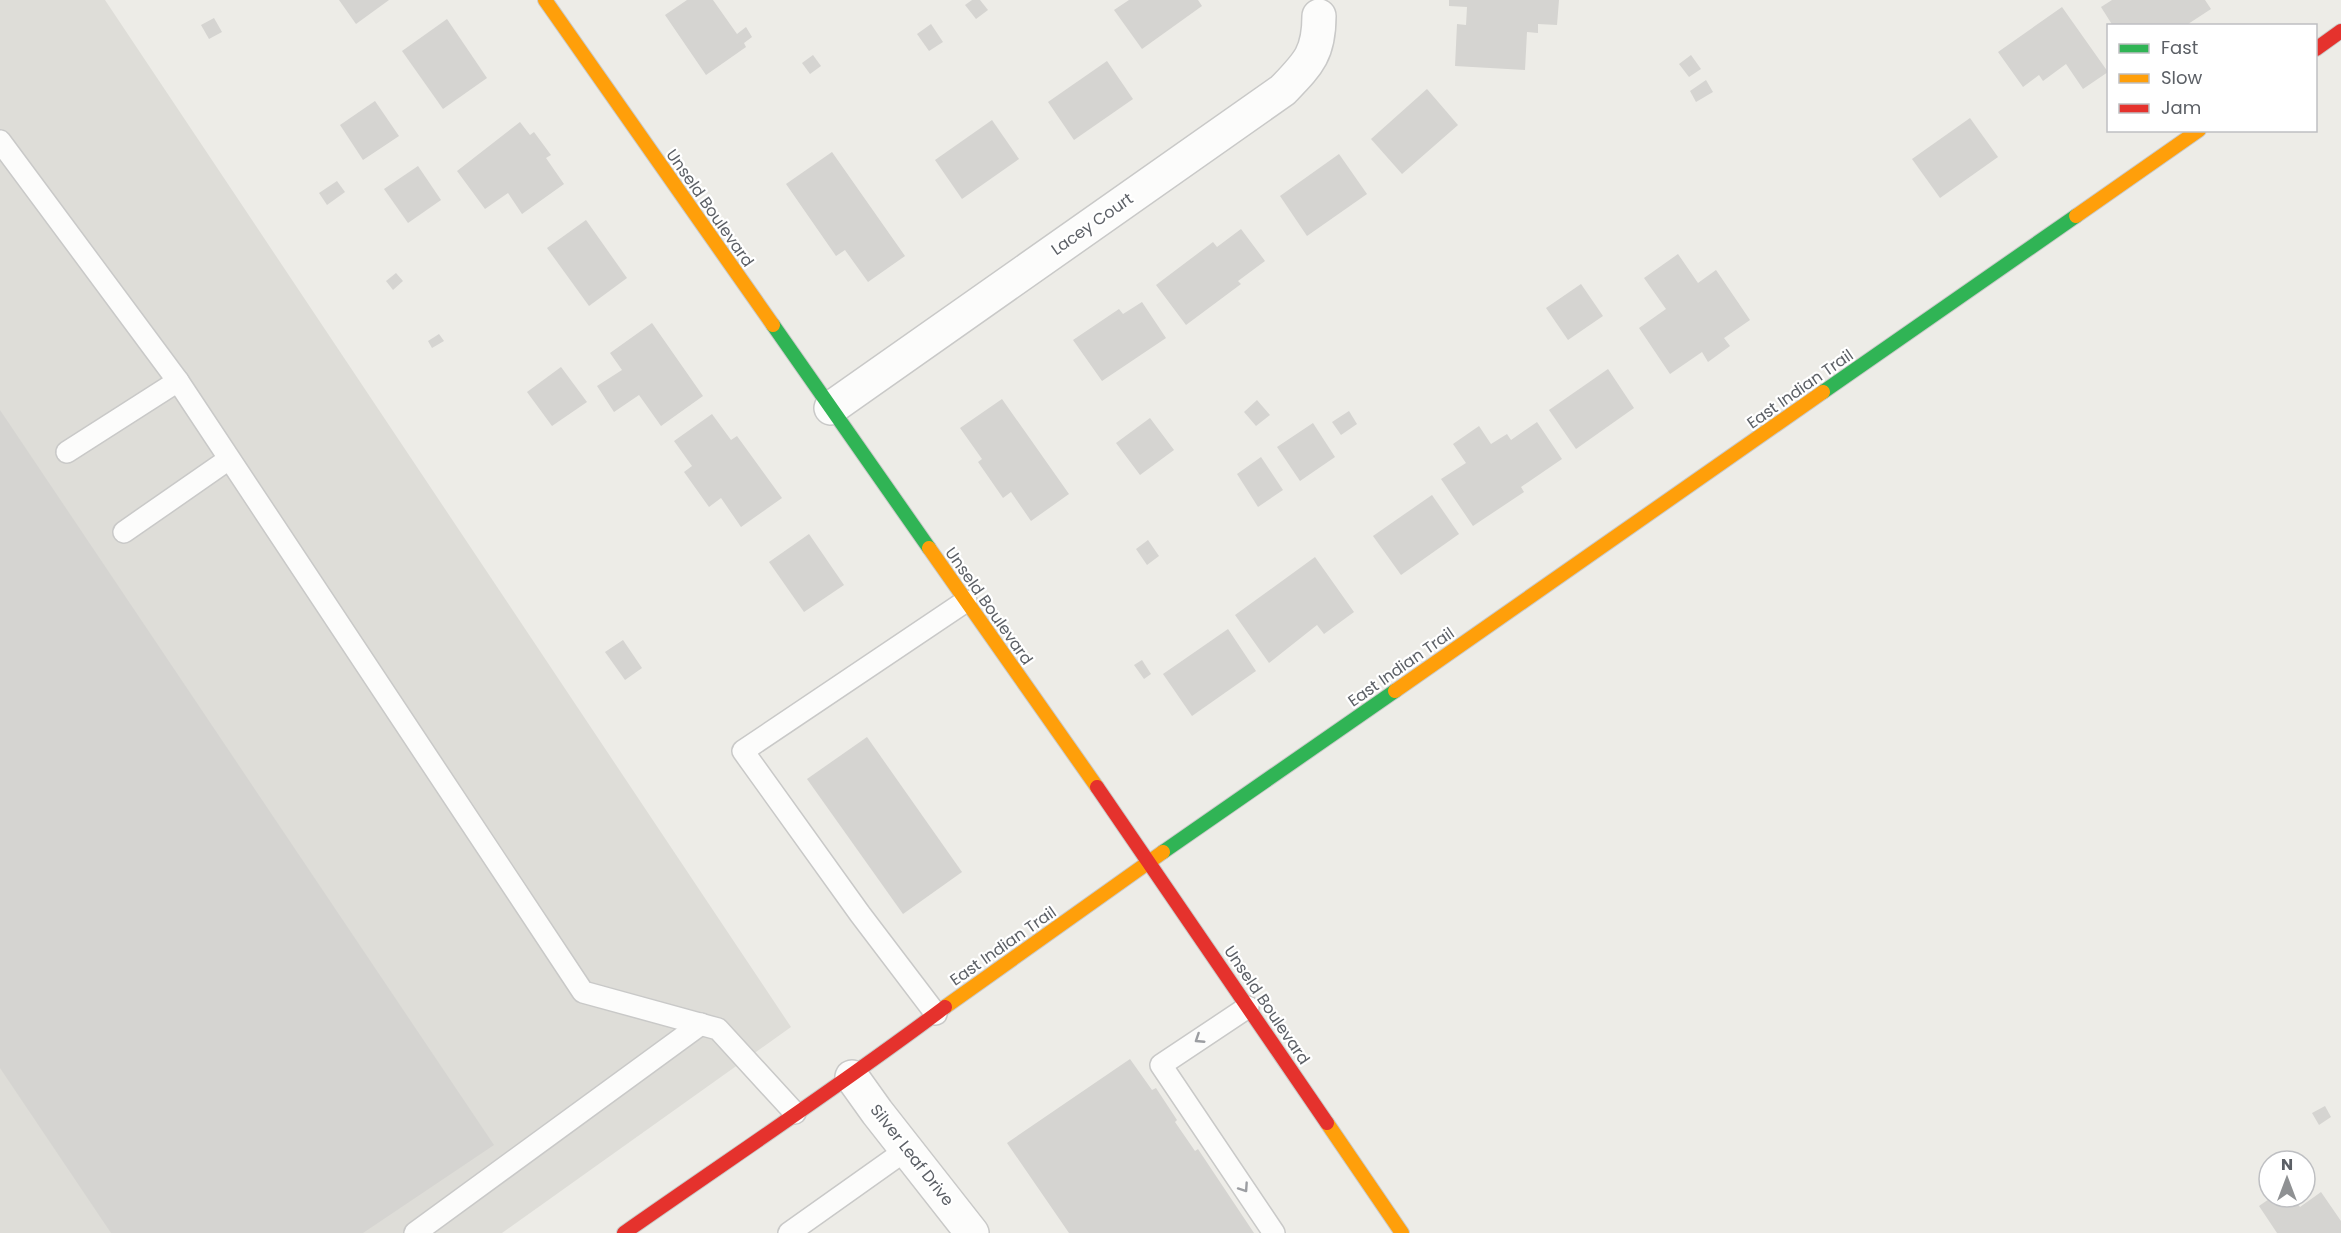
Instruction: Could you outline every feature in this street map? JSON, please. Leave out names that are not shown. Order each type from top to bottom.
[{"type":"main road","name":"Unseld Boulevard","points":[[545,0],[1150,863],[1402,1233]]},
{"type":"main road","points":[[2317,48],[2341,31]]},
{"type":"main road","name":"East Indian Trail","points":[[624,1233],[795,1113],[852,1077],[936,1014],[1150,863],[2196,132]]},
{"type":"street","name":"Lacey Court","points":[[831,408],[1283,90],[1312,59],[1319,29],[1319,16]]},
{"type":"street","name":"Silver Leaf Drive","points":[[852,1077],[972,1233]]},
{"type":"lane","points":[[0,141],[178,381],[583,992],[718,1029],[795,1113]]},
{"type":"lane","points":[[67,452],[178,381]]},
{"type":"lane","points":[[124,532],[229,459]]},
{"type":"lane","points":[[936,1014],[860,914],[743,751],[966,601]]},
{"type":"lane","points":[[1248,1007],[1161,1065],[1274,1233]]},
{"type":"lane","points":[[415,1233],[701,1024]]},
{"type":"lane","points":[[789,1233],[906,1150]]},
{"type":"shaded area","points":[[0,0],[105,0],[791,1027],[502,1233],[0,1233]]},
{"type":"building","points":[[339,0],[389,0],[356,24]]},
{"type":"building","points":[[687,0],[713,0],[737,34],[746,27],[752,37],[744,43],[746,47],[706,75],[665,15]]},
{"type":"building","points":[[972,0],[980,0],[988,10],[976,19],[965,5]]},
{"type":"building","points":[[1129,0],[1198,0],[1202,6],[1142,49],[1114,10]]},
{"type":"building","points":[[1449,0],[1559,0],[1557,25],[1538,24],[1538,33],[1527,32],[1525,70],[1455,66],[1457,24],[1466,25],[1467,7],[1449,6]]},
{"type":"building","points":[[2112,0],[2205,0],[2211,9],[2188,24],[2112,24],[2101,7]]},
{"type":"building","points":[[2062,7],[2107,73],[2083,89],[2066,64],[2043,81],[2039,75],[2023,87],[1998,52]]},
{"type":"building","points":[[214,18],[222,32],[209,39],[201,25]]},
{"type":"building","points":[[447,19],[487,78],[443,109],[402,51]]},
{"type":"building","points":[[931,24],[943,42],[929,51],[917,34]]},
{"type":"building","points":[[813,55],[821,66],[810,74],[802,63]]},
{"type":"building","points":[[1691,55],[1701,69],[1689,77],[1679,64]]},
{"type":"building","points":[[1107,61],[1133,99],[1074,140],[1048,102]]},
{"type":"building","points":[[1706,80],[1713,92],[1696,102],[1690,91]]},
{"type":"building","points":[[1427,89],[1458,125],[1402,174],[1371,139]]},
{"type":"building","points":[[375,101],[399,136],[363,160],[340,125]]},
{"type":"building","points":[[1970,118],[1998,157],[1940,198],[1912,159]]},
{"type":"building","points":[[992,120],[1019,159],[962,199],[935,160]]},
{"type":"building","points":[[520,122],[530,135],[534,132],[551,155],[546,158],[564,184],[522,214],[508,193],[485,209],[457,171]]},
{"type":"building","points":[[832,152],[905,256],[868,282],[845,250],[836,256],[786,184]]},
{"type":"building","points":[[1339,154],[1367,194],[1307,236],[1280,196]]},
{"type":"building","points":[[418,166],[441,200],[408,223],[384,189]]},
{"type":"building","points":[[337,181],[345,192],[327,205],[319,193]]},
{"type":"building","points":[[586,220],[627,278],[589,306],[547,248]]},
{"type":"building","points":[[1241,229],[1265,261],[1238,281],[1241,284],[1186,325],[1156,285],[1213,242],[1217,247]]},
{"type":"building","points":[[1678,254],[1698,283],[1716,270],[1750,320],[1724,338],[1730,346],[1708,362],[1702,352],[1670,374],[1639,328],[1666,309],[1644,278]]},
{"type":"building","points":[[396,273],[403,281],[393,290],[386,281]]},
{"type":"building","points":[[1581,284],[1603,316],[1568,340],[1546,308]]},
{"type":"building","points":[[1142,302],[1166,338],[1102,381],[1073,340],[1119,309],[1123,314]]},
{"type":"building","points":[[652,323],[703,396],[661,426],[639,395],[614,412],[597,386],[622,370],[610,353]]},
{"type":"building","points":[[439,334],[444,341],[432,348],[428,341]]},
{"type":"building","points":[[561,367],[587,402],[552,426],[527,392]]},
{"type":"building","points":[[1608,369],[1634,408],[1576,449],[1549,410]]},
{"type":"building","points":[[1002,399],[1069,494],[1031,521],[1011,492],[1003,498],[978,462],[982,459],[960,428]]},
{"type":"building","points":[[1257,400],[1270,415],[1256,426],[1244,412]]},
{"type":"building","points":[[0,410],[494,1145],[363,1233],[111,1233],[0,1068]]},
{"type":"building","points":[[1349,411],[1357,424],[1341,435],[1332,422]]},
{"type":"building","points":[[712,414],[731,440],[737,436],[782,498],[741,527],[721,498],[709,507],[684,472],[692,466],[674,441]]},
{"type":"building","points":[[1150,418],[1174,450],[1140,475],[1116,443]]},
{"type":"building","points":[[1537,422],[1562,459],[1521,487],[1524,492],[1473,526],[1441,479],[1466,463],[1453,444],[1479,426],[1491,444],[1507,434],[1511,440]]},
{"type":"building","points":[[1313,423],[1335,457],[1300,481],[1277,447]]},
{"type":"building","points":[[1261,457],[1283,490],[1258,507],[1237,474]]},
{"type":"building","points":[[1432,495],[1459,534],[1401,575],[1373,536]]},
{"type":"building","points":[[809,534],[844,585],[804,612],[769,562]]},
{"type":"building","points":[[1148,540],[1159,556],[1147,565],[1136,549]]},
{"type":"building","points":[[1315,557],[1354,612],[1324,634],[1317,625],[1269,663],[1235,615]]},
{"type":"building","points":[[1228,629],[1256,671],[1192,716],[1163,674]]},
{"type":"building","points":[[623,640],[642,668],[625,680],[605,652]]},
{"type":"building","points":[[1142,660],[1151,674],[1144,679],[1134,665]]},
{"type":"building","points":[[867,737],[962,872],[903,914],[807,779]]},
{"type":"building","points":[[1130,1059],[1152,1090],[1156,1088],[1177,1120],[1175,1122],[1195,1151],[1198,1149],[1254,1233],[1069,1233],[1007,1143]]},
{"type":"building","points":[[2325,1106],[2331,1117],[2319,1125],[2312,1113]]},
{"type":"building","points":[[2321,1192],[2341,1221],[2341,1233],[2277,1233],[2261,1209],[2317,1209],[2317,1195]]},
{"type":"traffic: fast","points":[[1823,392],[2076,216]]},
{"type":"traffic: fast","points":[[773,325],[929,548]]},
{"type":"traffic: fast","points":[[1163,852],[1395,691]]},
{"type":"traffic: slow","points":[[545,0],[773,325]]},
{"type":"traffic: slow","points":[[2076,216],[2196,132]]},
{"type":"traffic: slow","points":[[1395,691],[1823,392]]},
{"type":"traffic: slow","points":[[929,548],[1097,787]]},
{"type":"traffic: slow","points":[[945,1007],[1163,852]]},
{"type":"traffic: slow","points":[[1327,1123],[1402,1233]]},
{"type":"traffic: jam","points":[[2317,48],[2341,31]]},
{"type":"traffic: jam","points":[[1097,787],[1327,1123]]},
{"type":"traffic: jam","points":[[624,1233],[826,1093],[945,1007]]}]
